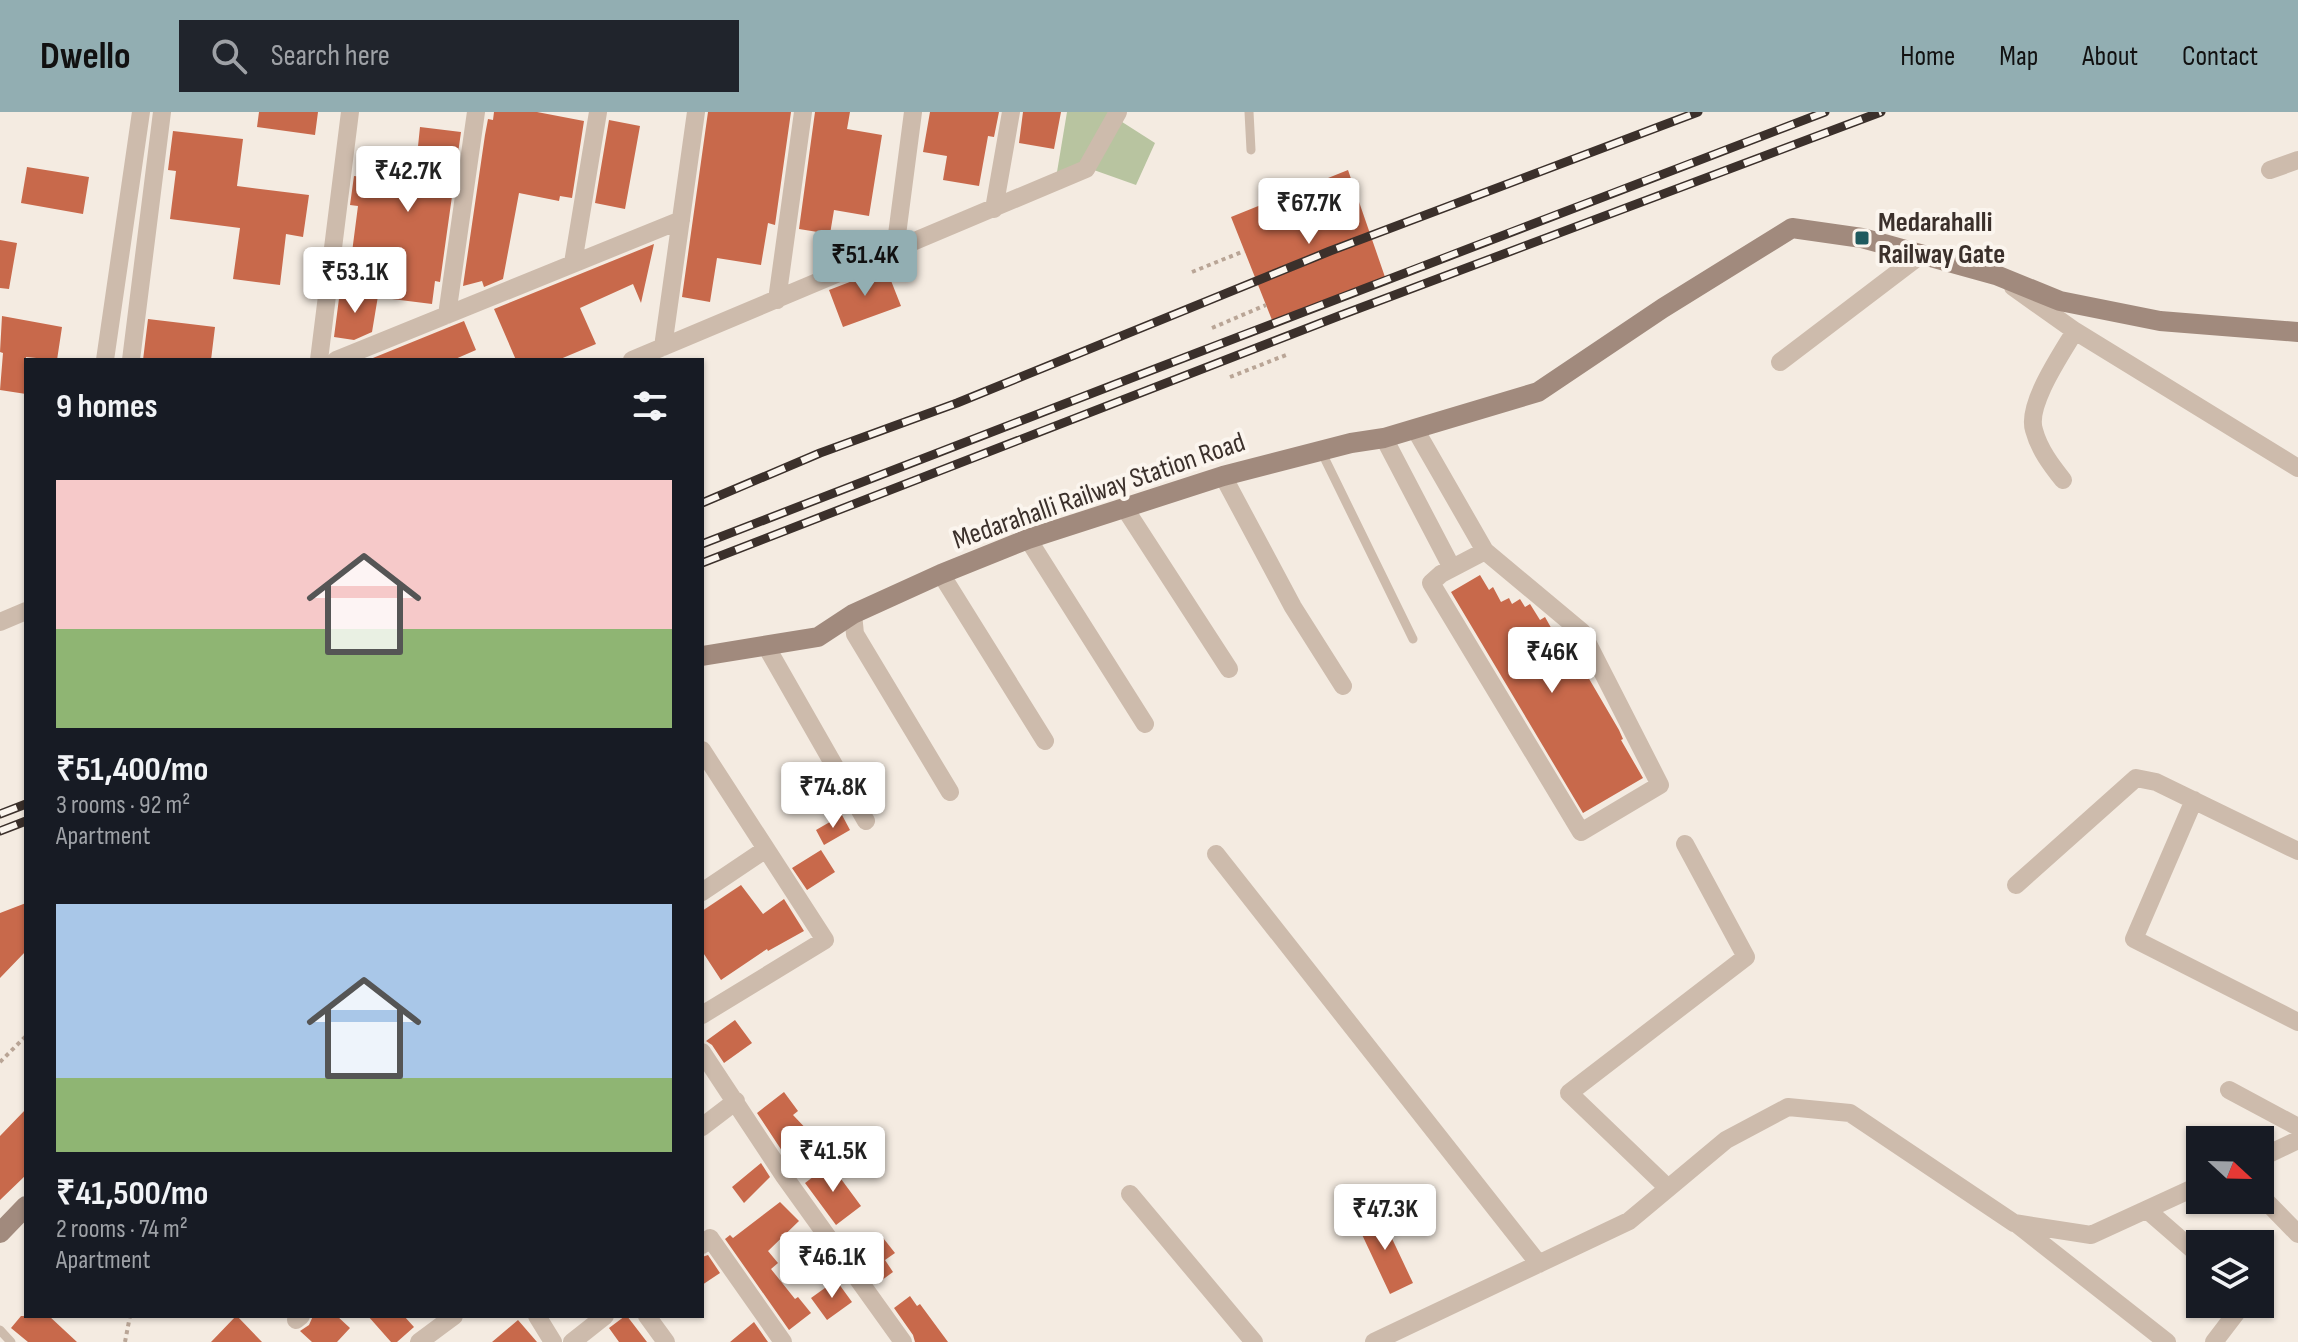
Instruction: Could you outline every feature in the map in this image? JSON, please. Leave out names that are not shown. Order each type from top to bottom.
[{"type":"street","points":[[105,358],[141,112]]},
{"type":"street","points":[[131,358],[162,112]]},
{"type":"street","points":[[319,358],[350,112]]},
{"type":"street","points":[[447,315],[476,112]]},
{"type":"street","points":[[573,263],[598,112]]},
{"type":"street","points":[[663,347],[696,112]]},
{"type":"street","points":[[777,300],[803,112]]},
{"type":"street","points":[[895,250],[913,112]]},
{"type":"street","points":[[994,209],[1011,112]]},
{"type":"street","points":[[637,358],[1086,169],[1118,112]]},
{"type":"street","points":[[2270,170],[2298,160]]},
{"type":"street","points":[[341,358],[681,220]]},
{"type":"street","name":"Medarahalli Railway Station Road","points":[[704,656],[818,637],[853,614],[1028,539],[1223,476],[1384,438],[1538,392],[1663,308],[1792,228],[1862,238],[1922,254],[1996,275],[2060,301],[2160,321],[2298,332]]},
{"type":"street","points":[[1780,362],[1922,254]]},
{"type":"street","points":[[1996,275],[2075,331],[2298,468]]},
{"type":"street","points":[[2063,480],[2048,461],[2032,427],[2037,402],[2051,370],[2075,331]]},
{"type":"street","points":[[1415,429],[1485,551],[1582,632],[1660,785],[1581,832],[1431,583],[1441,574],[1485,551]]},
{"type":"street","points":[[1384,438],[1452,568]]},
{"type":"street","points":[[1223,476],[1293,607],[1343,686]]},
{"type":"street","points":[[1124,507],[1229,669]]},
{"type":"street","points":[[1028,539],[1145,724]]},
{"type":"street","points":[[941,574],[1045,741]]},
{"type":"street","points":[[0,622],[24,612]]},
{"type":"street","points":[[853,614],[855,634],[950,792]]},
{"type":"street","points":[[766,646],[866,821]]},
{"type":"street","points":[[704,753],[825,940],[704,1014]]},
{"type":"street","points":[[2016,885],[2136,778],[2156,782],[2298,851]]},
{"type":"street","points":[[2194,800],[2134,939],[2297,1021]]},
{"type":"street","points":[[1668,1188],[1569,1093],[1746,957],[1685,844]]},
{"type":"street","points":[[704,891],[766,849]]},
{"type":"street","points":[[1216,854],[1539,1264]]},
{"type":"street","points":[[704,1055],[784,1176],[903,1342]]},
{"type":"street","points":[[2229,1090],[2298,1127]]},
{"type":"street","points":[[704,1125],[736,1101]]},
{"type":"street","points":[[1374,1342],[1629,1221],[1726,1140],[1788,1107],[1850,1113],[2014,1223],[2167,1342]]},
{"type":"street","points":[[2274,1151],[2298,1140]]},
{"type":"street","points":[[2014,1223],[2091,1235],[2186,1192]]},
{"type":"street","points":[[1130,1194],[1254,1342]]},
{"type":"street","points":[[0,1233],[24,1208]]},
{"type":"street","points":[[2274,1209],[2298,1234]]},
{"type":"street","points":[[2147,1210],[2186,1244]]},
{"type":"street","points":[[704,1243],[710,1238],[783,1342]]},
{"type":"street","points":[[419,1342],[451,1318]]},
{"type":"street","points":[[538,1318],[553,1342]]},
{"type":"street","points":[[572,1342],[602,1318]]},
{"type":"street","points":[[648,1318],[666,1342]]},
{"type":"street","points":[[2214,1342],[2232,1318]]},
{"type":"lane","points":[[1249,112],[1251,150]]},
{"type":"lane","points":[[1321,451],[1413,639]]},
{"type":"lane","points":[[0,1330],[11,1342]]},
{"type":"path","points":[[1192,272],[1244,251]]},
{"type":"path","points":[[1212,328],[1266,305]]},
{"type":"path","points":[[1230,377],[1286,355]]},
{"type":"path","points":[[0,1062],[24,1038]]},
{"type":"path","points":[[125,1342],[130,1318]]},
{"type":"green space","points":[[1067,112],[1115,112],[1084,166],[1056,178]]},
{"type":"green space","points":[[1119,120],[1155,143],[1136,185],[1091,169]]},
{"type":"building","points":[[259,112],[318,112],[315,135],[257,127]]},
{"type":"building","points":[[494,112],[537,112],[584,121],[572,198],[560,196],[559,201],[519,193],[503,279],[484,287],[482,281],[463,286],[485,135],[488,119],[493,120]]},
{"type":"building","points":[[708,112],[791,112],[775,225],[768,223],[761,265],[717,258],[710,302],[682,297]]},
{"type":"building","points":[[815,112],[850,112],[847,129],[882,135],[869,216],[834,210],[830,234],[799,229]]},
{"type":"building","points":[[930,112],[999,112],[994,137],[988,136],[979,186],[943,180],[947,156],[923,152]]},
{"type":"building","points":[[1023,112],[1061,112],[1054,149],[1019,143]]},
{"type":"building","points":[[609,120],[640,126],[625,209],[595,203]]},
{"type":"building","points":[[420,127],[461,132],[440,282],[435,281],[432,304],[384,298],[388,265],[351,260],[358,206],[350,205],[354,176],[371,178],[374,151],[417,156]]},
{"type":"building","points":[[173,131],[243,139],[237,186],[309,195],[303,237],[286,234],[280,285],[233,279],[240,228],[170,219],[176,171],[168,170]]},
{"type":"building","points":[[27,167],[89,177],[83,214],[21,203]]},
{"type":"building","points":[[1348,170],[1385,277],[1272,320],[1231,217]]},
{"type":"building","points":[[0,240],[17,243],[9,289],[0,288]]},
{"type":"building","points":[[654,244],[641,303],[633,284],[580,308],[596,344],[563,358],[515,358],[494,309]]},
{"type":"building","points":[[886,268],[901,306],[843,327],[829,290]]},
{"type":"building","points":[[340,291],[378,296],[372,332],[354,340],[334,337]]},
{"type":"building","points":[[2,316],[62,327],[57,358],[24,358],[24,394],[0,390],[3,353],[0,352]]},
{"type":"building","points":[[148,319],[215,327],[211,358],[143,358]]},
{"type":"building","points":[[464,321],[476,350],[458,358],[373,358]]},
{"type":"building","points":[[1480,575],[1489,590],[1493,587],[1501,602],[1509,598],[1512,604],[1520,599],[1525,607],[1530,604],[1540,620],[1545,617],[1558,640],[1564,636],[1643,778],[1583,813],[1451,592]]},
{"type":"building","points":[[842,815],[850,830],[824,845],[816,830]]},
{"type":"building","points":[[821,850],[835,872],[807,890],[792,868]]},
{"type":"building","points":[[741,885],[763,914],[784,899],[804,931],[767,949],[721,980],[704,954],[704,910]]},
{"type":"building","points":[[24,904],[24,953],[0,978],[0,913]]},
{"type":"building","points":[[735,1020],[752,1043],[724,1063],[706,1041]]},
{"type":"building","points":[[784,1092],[798,1111],[793,1115],[813,1136],[788,1160],[757,1113]]},
{"type":"building","points":[[24,1111],[24,1177],[0,1200],[0,1136]]},
{"type":"building","points":[[761,1163],[770,1177],[744,1203],[732,1187]]},
{"type":"building","points":[[830,1164],[861,1206],[836,1225],[805,1183]]},
{"type":"building","points":[[780,1202],[799,1221],[768,1251],[778,1263],[771,1269],[795,1299],[798,1297],[811,1313],[789,1330],[725,1239],[730,1235],[733,1238]]},
{"type":"building","points":[[1383,1211],[1391,1227],[1387,1228],[1413,1283],[1390,1294],[1357,1224]]},
{"type":"building","points":[[880,1234],[895,1253],[885,1260],[893,1272],[878,1283],[856,1253]]},
{"type":"building","points":[[708,1255],[720,1273],[704,1284],[704,1256]]},
{"type":"building","points":[[836,1280],[852,1302],[827,1320],[811,1298]]},
{"type":"building","points":[[910,1296],[917,1306],[920,1304],[948,1342],[915,1342],[894,1308]]},
{"type":"building","points":[[21,1316],[51,1318],[77,1342],[28,1342],[11,1328]]},
{"type":"building","points":[[234,1318],[239,1318],[262,1342],[211,1342]]},
{"type":"building","points":[[312,1318],[339,1318],[350,1328],[337,1342],[312,1342],[300,1331],[309,1325]]},
{"type":"building","points":[[370,1318],[406,1318],[414,1327],[397,1342],[391,1342]]},
{"type":"building","points":[[622,1318],[629,1318],[647,1342],[619,1342],[609,1328]]},
{"type":"building","points":[[518,1320],[537,1342],[492,1342]]},
{"type":"building","points":[[754,1322],[768,1342],[730,1342]]},
{"type":"railway","points":[[704,502],[820,453],[957,403],[1330,251],[1698,112]]},
{"type":"railway","points":[[704,543],[1825,112]]},
{"type":"railway","points":[[704,562],[1344,314],[1881,112]]},
{"type":"railway","points":[[0,814],[24,805]]},
{"type":"railway","points":[[0,831],[24,822]]},
{"type":"place","name":"Medarahalli Railway Gate","points":[[1862,238]]}]
